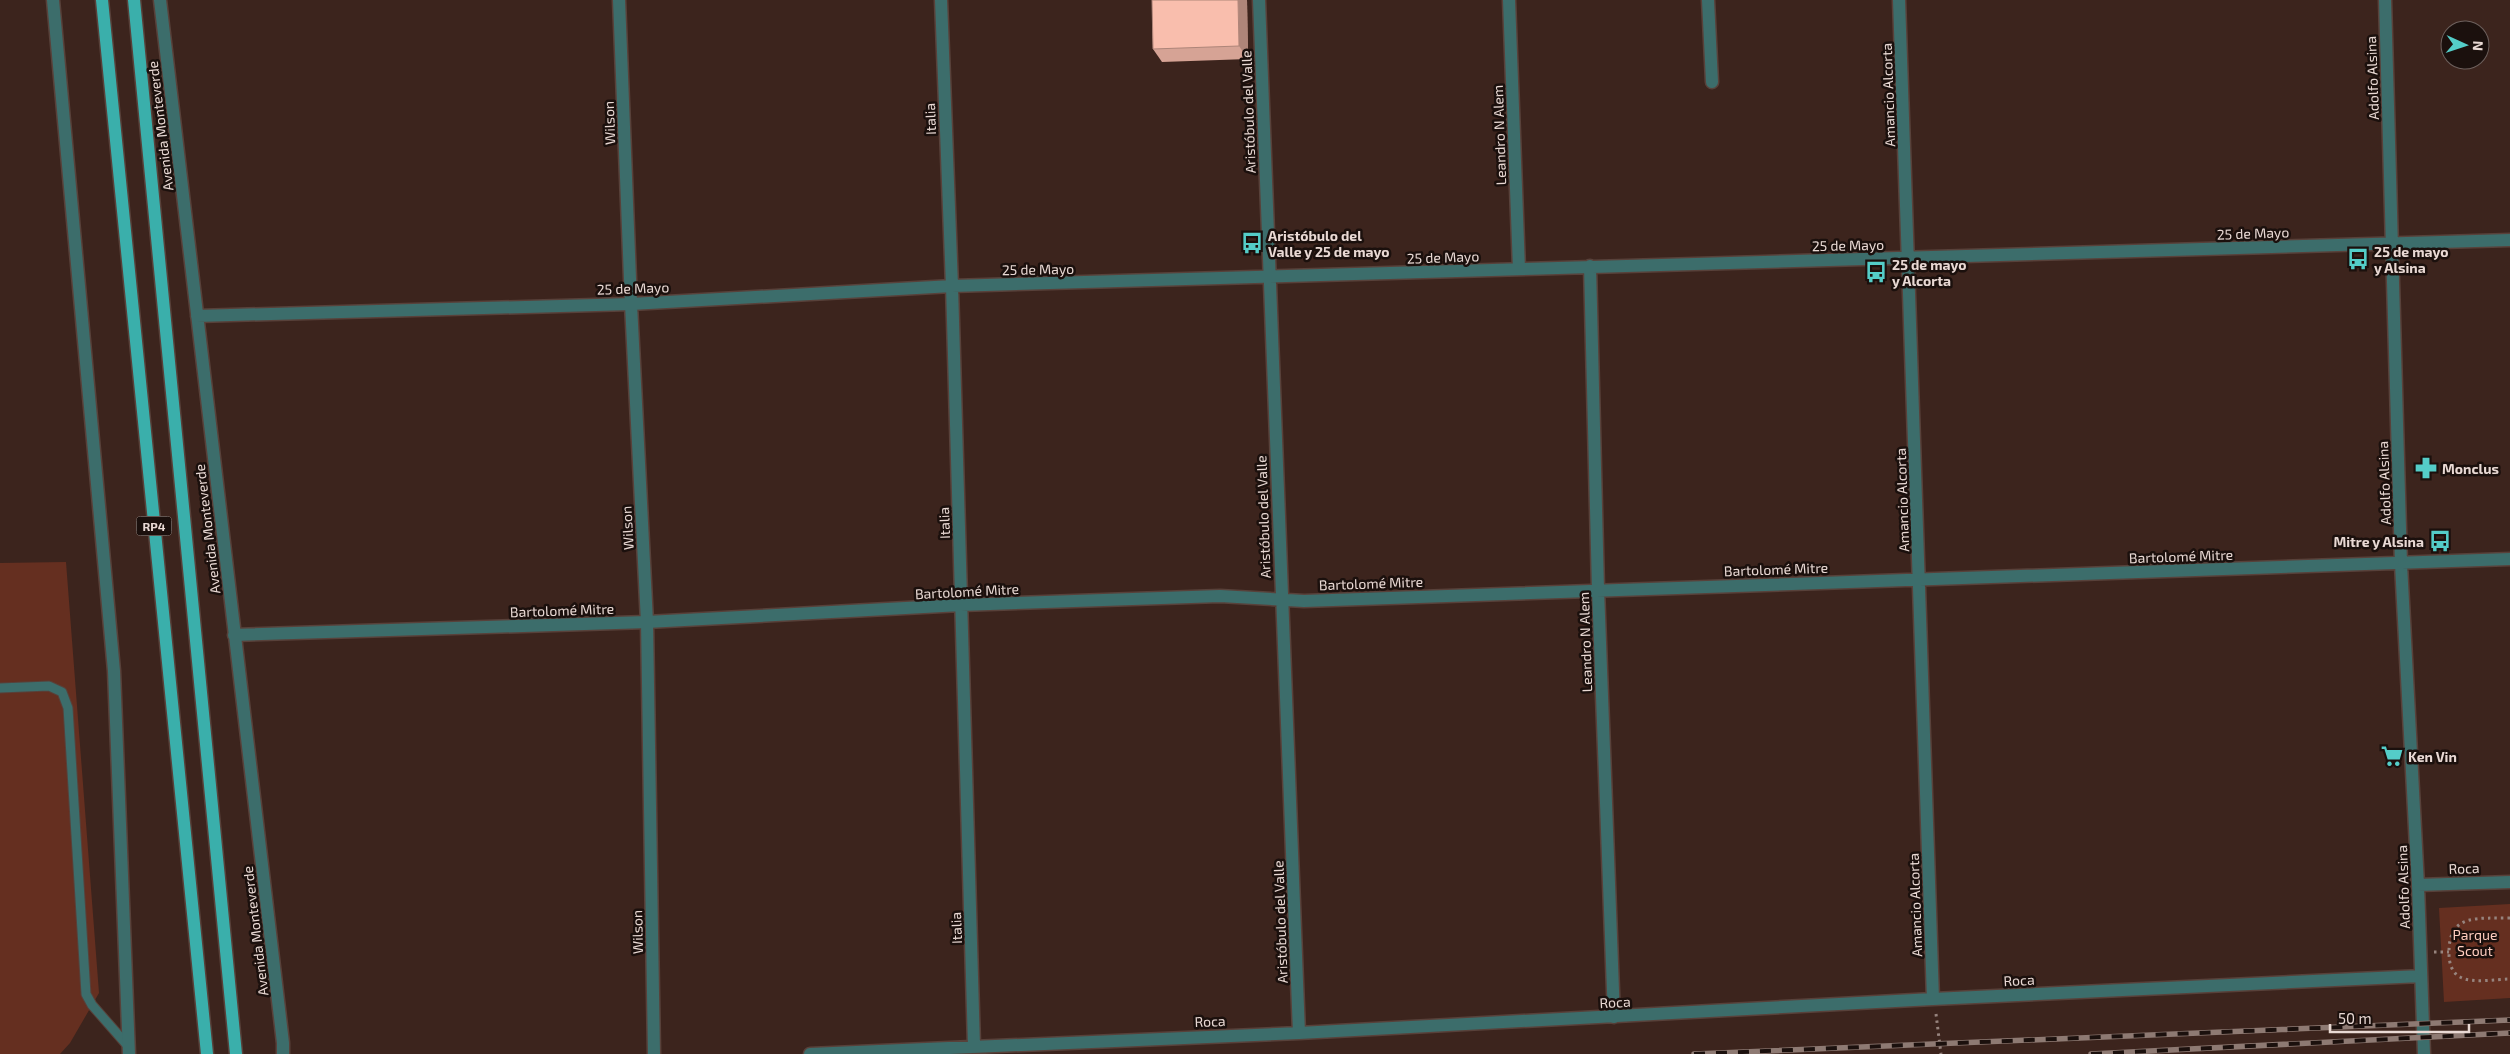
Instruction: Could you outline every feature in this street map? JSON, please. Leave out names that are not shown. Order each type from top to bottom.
[{"type":"main road","name":"RP4","points":[[102,0],[206,1053]]},
{"type":"main road","name":"Avenida Monteverde","points":[[134,0],[236,1051]]},
{"type":"street","points":[[53,0],[114,671],[129,1050]]},
{"type":"street","name":"Avenida Monteverde","points":[[160,0],[283,1054]]},
{"type":"street","name":"Wilson","points":[[619,0],[631,304],[647,622],[654,1054]]},
{"type":"street","name":"Italia","points":[[940,0],[952,286],[974,1046]]},
{"type":"street","name":"Aristóbulo del Valle","points":[[1259,0],[1299,1033]]},
{"type":"street","name":"Leandro N Alem","points":[[1509,0],[1519,269]]},
{"type":"street","points":[[1708,0],[1712,82]]},
{"type":"street","name":"Amancio Alcorta","points":[[1899,0],[1933,999]]},
{"type":"street","name":"Adolfo Alsina","points":[[2385,0],[2401,564],[2418,885],[2424,1054]]},
{"type":"street","name":"25 de Mayo","points":[[197,316],[631,304],[952,286],[2510,240]]},
{"type":"street","name":"Leandro N Alem","points":[[1590,266],[1598,589],[1614,1017]]},
{"type":"street","name":"Bartolomé Mitre","points":[[234,635],[647,622],[961,605],[1220,596],[1304,601],[1598,589],[2401,564],[2510,558]]},
{"type":"street","name":"Roca","points":[[2418,885],[2510,882]]},
{"type":"street","name":"Roca","points":[[810,1054],[1299,1033],[1933,999],[2421,976]]},
{"type":"lane","points":[[0,688],[49,686],[62,692],[68,708],[86,994],[92,1005],[129,1050]]},
{"type":"path","points":[[2510,918],[2467,920],[2457,925],[2448,945],[2448,959],[2452,971],[2459,977],[2468,980],[2510,979]]},
{"type":"path","points":[[1937,1017],[1941,1054]]},
{"type":"green space","points":[[66,562],[99,993],[70,1043],[60,1054],[0,1054],[0,563]]},
{"type":"green space","name":"Parque Scout","points":[[2510,904],[2510,998],[2444,1002],[2439,908]]},
{"type":"building","points":[[1152,0],[1238,0],[1239,46],[1153,49]]},
{"type":"railway","points":[[1694,1054],[2510,1020]]},
{"type":"railway","points":[[2091,1054],[2510,1033]]},
{"type":"place","name":"Aristóbulo del Valle y 25 de mayo","points":[[1252,243]]},
{"type":"place","name":"25 de mayo y Alsina","points":[[2358,259]]},
{"type":"place","name":"25 de mayo y Alcorta","points":[[1876,272]]},
{"type":"place","name":"Monclus","points":[[2426,468]]},
{"type":"place","name":"Mitre y Alsina","points":[[2440,541]]},
{"type":"place","name":"Ken Vin","points":[[2392,756]]}]
